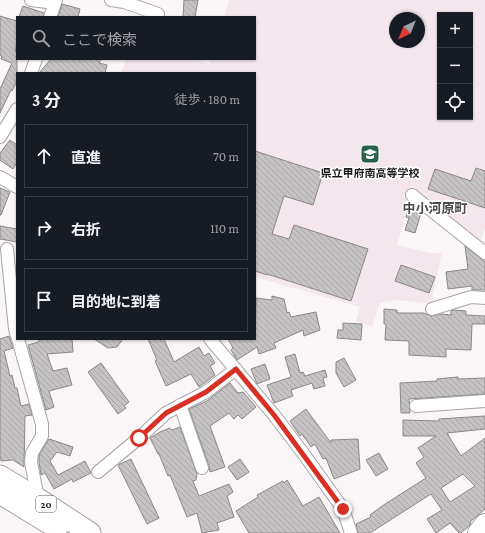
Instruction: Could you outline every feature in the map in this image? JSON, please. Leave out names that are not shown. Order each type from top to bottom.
[{"type":"highway","name":"20","points":[[0,476],[90,533]]},
{"type":"highway","name":"20","points":[[0,493],[65,533]]},
{"type":"main road","points":[[478,533],[485,524]]},
{"type":"street","points":[[30,0],[55,2],[50,16]]},
{"type":"street","points":[[110,0],[124,2],[158,14]]},
{"type":"street","points":[[31,72],[36,60]]},
{"type":"street","points":[[0,137],[16,111]]},
{"type":"street","points":[[0,177],[16,186]]},
{"type":"street","points":[[412,195],[484,248]]},
{"type":"street","points":[[8,248],[16,332]]},
{"type":"street","points":[[432,309],[472,298],[485,298]]},
{"type":"street","points":[[18,340],[42,424],[42,436],[32,453],[31,462],[38,499]]},
{"type":"street","points":[[211,340],[274,415],[343,509],[351,533]]},
{"type":"street","points":[[98,472],[166,413],[206,392],[236,369]]},
{"type":"street","points":[[416,406],[485,401]]},
{"type":"street","points":[[180,405],[202,468]]},
{"type":"shaded area","name":"県立甲府南高等学校","points":[[229,0],[485,0],[485,228],[480,244],[412,195],[397,245],[430,253],[442,253],[431,304],[398,300],[380,303],[372,327],[356,321],[360,307],[256,277],[256,72],[121,72],[126,60],[195,60],[209,64],[211,60],[256,60],[256,16],[224,16]]},
{"type":"building","points":[[184,0],[198,0],[195,16],[183,16]]},
{"type":"building","points":[[62,4],[80,9],[78,16],[58,16]]},
{"type":"building","points":[[23,6],[44,13],[43,16],[19,16]]},
{"type":"building","points":[[0,16],[16,21],[15,51],[17,72],[16,83],[0,113],[0,89],[12,63],[1,59],[2,56],[0,55]]},
{"type":"building","points":[[50,60],[100,60],[99,63],[107,65],[105,72],[40,72]]},
{"type":"building","points":[[10,140],[16,144],[16,164],[13,169],[0,160],[0,153]]},
{"type":"building","points":[[256,151],[323,173],[313,205],[284,196],[272,234],[289,239],[294,225],[368,249],[351,301],[256,271]]},
{"type":"building","points":[[476,168],[485,171],[485,208],[428,189],[435,169],[471,181]]},
{"type":"building","points":[[0,188],[10,192],[1,215],[0,215]]},
{"type":"building","points":[[409,209],[421,213],[415,233],[405,230],[409,218],[406,217]]},
{"type":"building","points":[[0,226],[16,229],[16,242],[0,239]]},
{"type":"building","points":[[465,246],[485,262],[485,290],[472,290],[472,286],[448,289],[446,272],[468,269]]},
{"type":"building","points":[[401,265],[435,277],[429,293],[395,281]]},
{"type":"building","points":[[272,296],[284,299],[287,313],[289,312],[291,317],[316,312],[320,330],[304,336],[303,330],[274,343],[276,348],[259,354],[257,347],[237,360],[231,350],[233,348],[229,340],[256,340],[256,298],[272,300]]},
{"type":"building","points":[[384,309],[397,310],[397,313],[424,313],[431,316],[440,314],[451,315],[451,311],[454,310],[466,311],[466,315],[485,316],[485,324],[472,324],[471,350],[446,349],[446,357],[409,355],[409,341],[385,340],[386,324],[384,324]]},
{"type":"building","points":[[343,323],[362,324],[361,340],[337,338],[338,330],[343,330]]},
{"type":"building","points":[[9,336],[13,348],[4,351],[10,376],[12,375],[15,388],[17,388],[21,406],[29,404],[32,415],[25,416],[24,467],[13,460],[1,461],[0,459],[0,339]]},
{"type":"building","points":[[39,340],[72,340],[73,352],[47,354],[53,371],[67,368],[72,385],[49,391],[54,407],[46,410],[28,345],[39,342]]},
{"type":"building","points":[[96,340],[122,340],[117,347],[108,348]]},
{"type":"building","points":[[148,340],[164,340],[174,362],[199,347],[204,356],[209,353],[215,363],[210,366],[215,375],[199,387],[191,374],[166,386],[155,361],[157,360]]},
{"type":"building","points":[[295,354],[300,373],[303,372],[305,376],[325,370],[327,377],[323,378],[325,386],[314,389],[312,383],[291,390],[293,396],[274,403],[267,385],[291,377],[285,357]]},
{"type":"building","points":[[344,358],[356,380],[344,387],[336,373],[336,362]]},
{"type":"building","points":[[101,363],[129,402],[124,406],[126,408],[118,414],[88,372]]},
{"type":"building","points":[[265,364],[270,379],[257,384],[251,369]]},
{"type":"building","points":[[458,377],[458,379],[485,378],[485,394],[409,399],[410,413],[401,413],[400,383],[437,381],[437,379]]},
{"type":"building","points":[[230,383],[238,393],[243,392],[256,407],[242,419],[238,415],[234,419],[229,413],[210,426],[225,467],[210,472],[189,409],[207,401]]},
{"type":"building","points":[[306,409],[331,443],[331,440],[358,439],[360,469],[334,479],[326,458],[323,459],[315,444],[311,447],[302,434],[300,436],[290,421]]},
{"type":"building","points":[[485,416],[485,429],[447,433],[461,456],[485,438],[485,509],[470,522],[471,523],[469,526],[461,533],[459,533],[450,523],[436,533],[427,519],[442,510],[431,494],[370,533],[358,533],[356,524],[371,517],[370,515],[382,506],[426,478],[416,463],[424,457],[418,448],[436,436],[403,436],[403,420],[439,421],[439,419]],"holes":[[[463,474],[475,486],[450,502],[441,488]]]},
{"type":"building","points":[[180,427],[197,474],[196,480],[193,481],[199,496],[229,484],[233,492],[227,496],[234,517],[217,523],[219,530],[202,533],[197,513],[187,517],[170,475],[168,476],[159,454],[150,438],[170,428],[172,430]]},
{"type":"building","points":[[49,439],[73,447],[70,456],[57,452],[50,461],[58,475],[85,461],[91,473],[73,482],[72,479],[54,489],[45,473],[41,475],[39,462],[39,455]]},
{"type":"building","points":[[379,453],[388,469],[376,476],[366,460]]},
{"type":"building","points":[[131,459],[159,518],[147,524],[118,465]]},
{"type":"building","points":[[240,459],[249,472],[237,480],[228,467]]},
{"type":"building","points":[[287,480],[303,506],[319,497],[340,533],[249,533],[236,511],[258,497],[257,495],[283,481],[284,483]]},
{"type":"place","name":"県立甲府南高等学校","points":[[370,154]]},
{"type":"district","name":"中小河原町","points":[[435,208]]},
{"type":"route","points":[[139,438],[166,413],[206,392],[236,369],[274,415],[343,509]]}]
